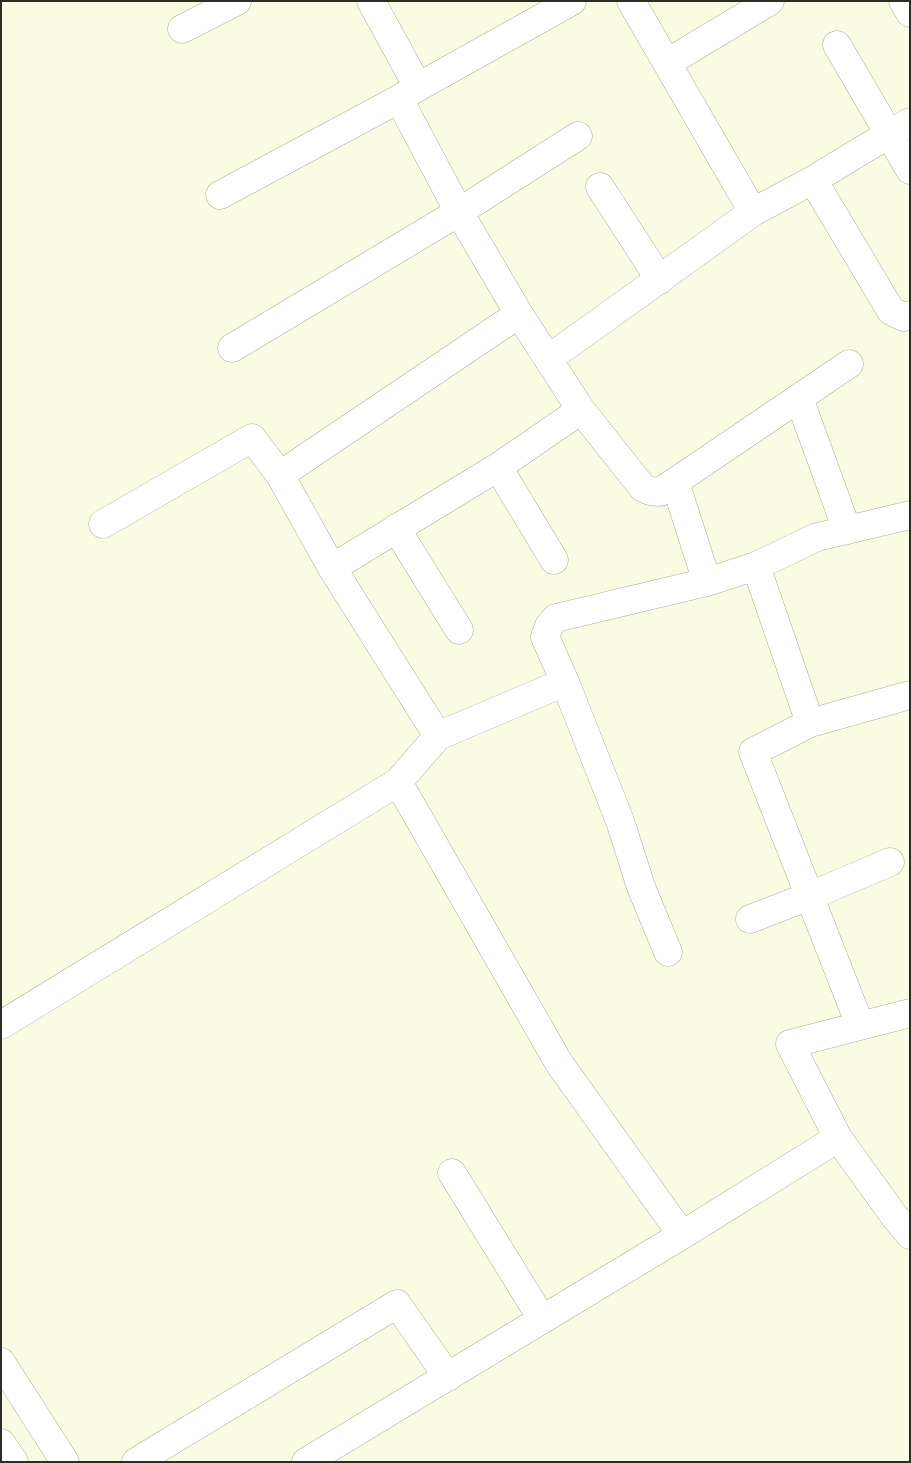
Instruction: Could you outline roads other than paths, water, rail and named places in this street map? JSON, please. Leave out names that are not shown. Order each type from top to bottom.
[{"type":"street","points":[[182,29],[238,1]]},
{"type":"street","points":[[371,1],[459,212],[519,314],[581,410],[643,488],[660,492],[849,364]]},
{"type":"street","points":[[220,195],[572,1]]},
{"type":"street","points":[[631,1],[753,212]]},
{"type":"street","points":[[667,63],[770,1]]},
{"type":"street","points":[[903,1],[910,14]]},
{"type":"street","points":[[837,45],[899,128],[910,170]]},
{"type":"street","points":[[548,359],[753,212],[813,180],[899,128]]},
{"type":"street","points":[[232,348],[459,212],[578,136]]},
{"type":"street","points":[[813,180],[891,310],[904,317],[910,316]]},
{"type":"street","points":[[600,187],[660,280]]},
{"type":"street","points":[[280,475],[519,314]]},
{"type":"street","points":[[799,398],[847,530]]},
{"type":"street","points":[[332,568],[498,467],[581,410]]},
{"type":"street","points":[[103,524],[252,438],[280,475],[332,568],[438,736]]},
{"type":"street","points":[[498,467],[554,560]]},
{"type":"street","points":[[675,482],[707,582]]},
{"type":"street","points":[[668,952],[641,888],[620,821],[565,682],[545,637],[549,626],[556,618],[707,582],[756,566],[817,537],[910,515]]},
{"type":"street","points":[[396,528],[459,630]]},
{"type":"street","points":[[756,566],[810,724]]},
{"type":"street","points":[[1,1025],[398,782],[438,736],[565,682]]},
{"type":"street","points":[[860,1025],[754,752],[810,724],[910,695]]},
{"type":"street","points":[[398,782],[559,1063],[682,1235]]},
{"type":"street","points":[[750,918],[810,896],[890,862]]},
{"type":"street","points":[[905,1221],[838,1138],[790,1044],[910,1013]]},
{"type":"street","points":[[306,1462],[682,1235],[838,1138]]},
{"type":"street","points":[[452,1173],[542,1319]]},
{"type":"street","points":[[136,1462],[397,1304],[448,1377]]},
{"type":"street","points":[[1,1362],[65,1462]]},
{"type":"street","points":[[1,1443],[14,1462]]}]
